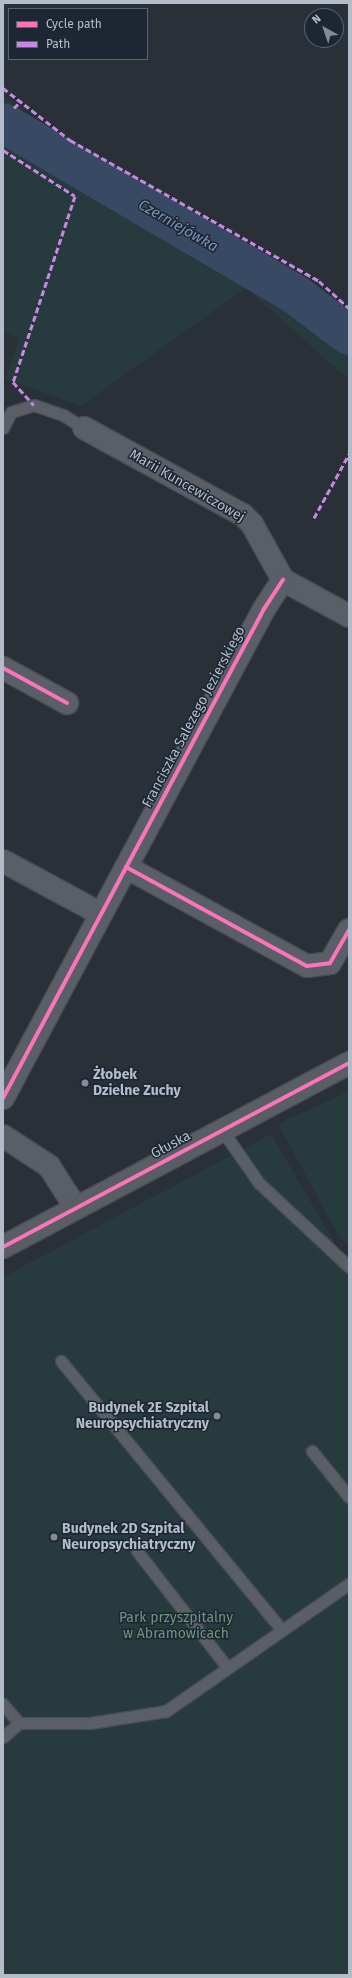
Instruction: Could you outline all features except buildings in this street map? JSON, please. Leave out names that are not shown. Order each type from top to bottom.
[{"type":"street","name":"Marii Kuncewiczowej","points":[[84,428],[243,515],[252,524],[283,580]]},
{"type":"street","points":[[283,580],[349,616]]},
{"type":"street","name":"Franciszka Salezego Jezierskiego","points":[[3,1098],[264,609],[283,580]]},
{"type":"street","points":[[3,668],[67,703]]},
{"type":"street","points":[[3,861],[101,914]]},
{"type":"street","points":[[126,867],[307,966],[330,963],[349,930]]},
{"type":"street","name":"Głuska","points":[[3,1247],[349,1063]]},
{"type":"street","points":[[3,1136],[48,1166],[76,1208]]},
{"type":"lane","points":[[3,428],[11,412],[34,405],[63,414],[84,428]]},
{"type":"lane","points":[[222,1130],[258,1183],[349,1267]]},
{"type":"lane","points":[[60,1361],[282,1630]]},
{"type":"lane","points":[[312,1451],[349,1497]]},
{"type":"lane","points":[[137,1551],[227,1667]]},
{"type":"lane","points":[[3,1737],[19,1723],[90,1724],[166,1711],[227,1667],[349,1584]]},
{"type":"lane","points":[[3,1704],[19,1723]]},
{"type":"green space","points":[[3,95],[67,143],[314,288],[349,316],[349,380],[246,288],[81,406],[5,379],[19,339],[3,331]]},
{"type":"green space","points":[[349,1091],[349,1245],[339,1237],[278,1124]]},
{"type":"green space","name":"Park przyszpitalny w Abramowicach","points":[[271,1134],[349,1267],[349,1975],[3,1975],[3,1277]]},
{"type":"waterway","name":"Czerniejówka","points":[[3,123],[296,295],[349,335]]},
{"type":"marked path","points":[[3,88],[70,140],[319,281],[349,308]]},
{"type":"marked path","points":[[14,108],[21,101]]},
{"type":"marked path","points":[[3,150],[75,196],[13,382],[34,405]]},
{"type":"marked path","points":[[314,518],[349,454]]},
{"type":"cycle path","points":[[3,1098],[264,609],[283,580]]},
{"type":"cycle path","points":[[3,668],[67,703]]},
{"type":"cycle path","points":[[126,867],[307,966],[330,963],[349,930]]},
{"type":"cycle path","points":[[3,1247],[349,1063]]},
{"type":"place","name":"Żłobek Dzielne Zuchy","points":[[85,1083]]},
{"type":"place","name":"Budynek 2E Szpital Neuropsychiatryczny","points":[[217,1416]]},
{"type":"place","name":"Budynek 2D Szpital Neuropsychiatryczny","points":[[54,1537]]}]
